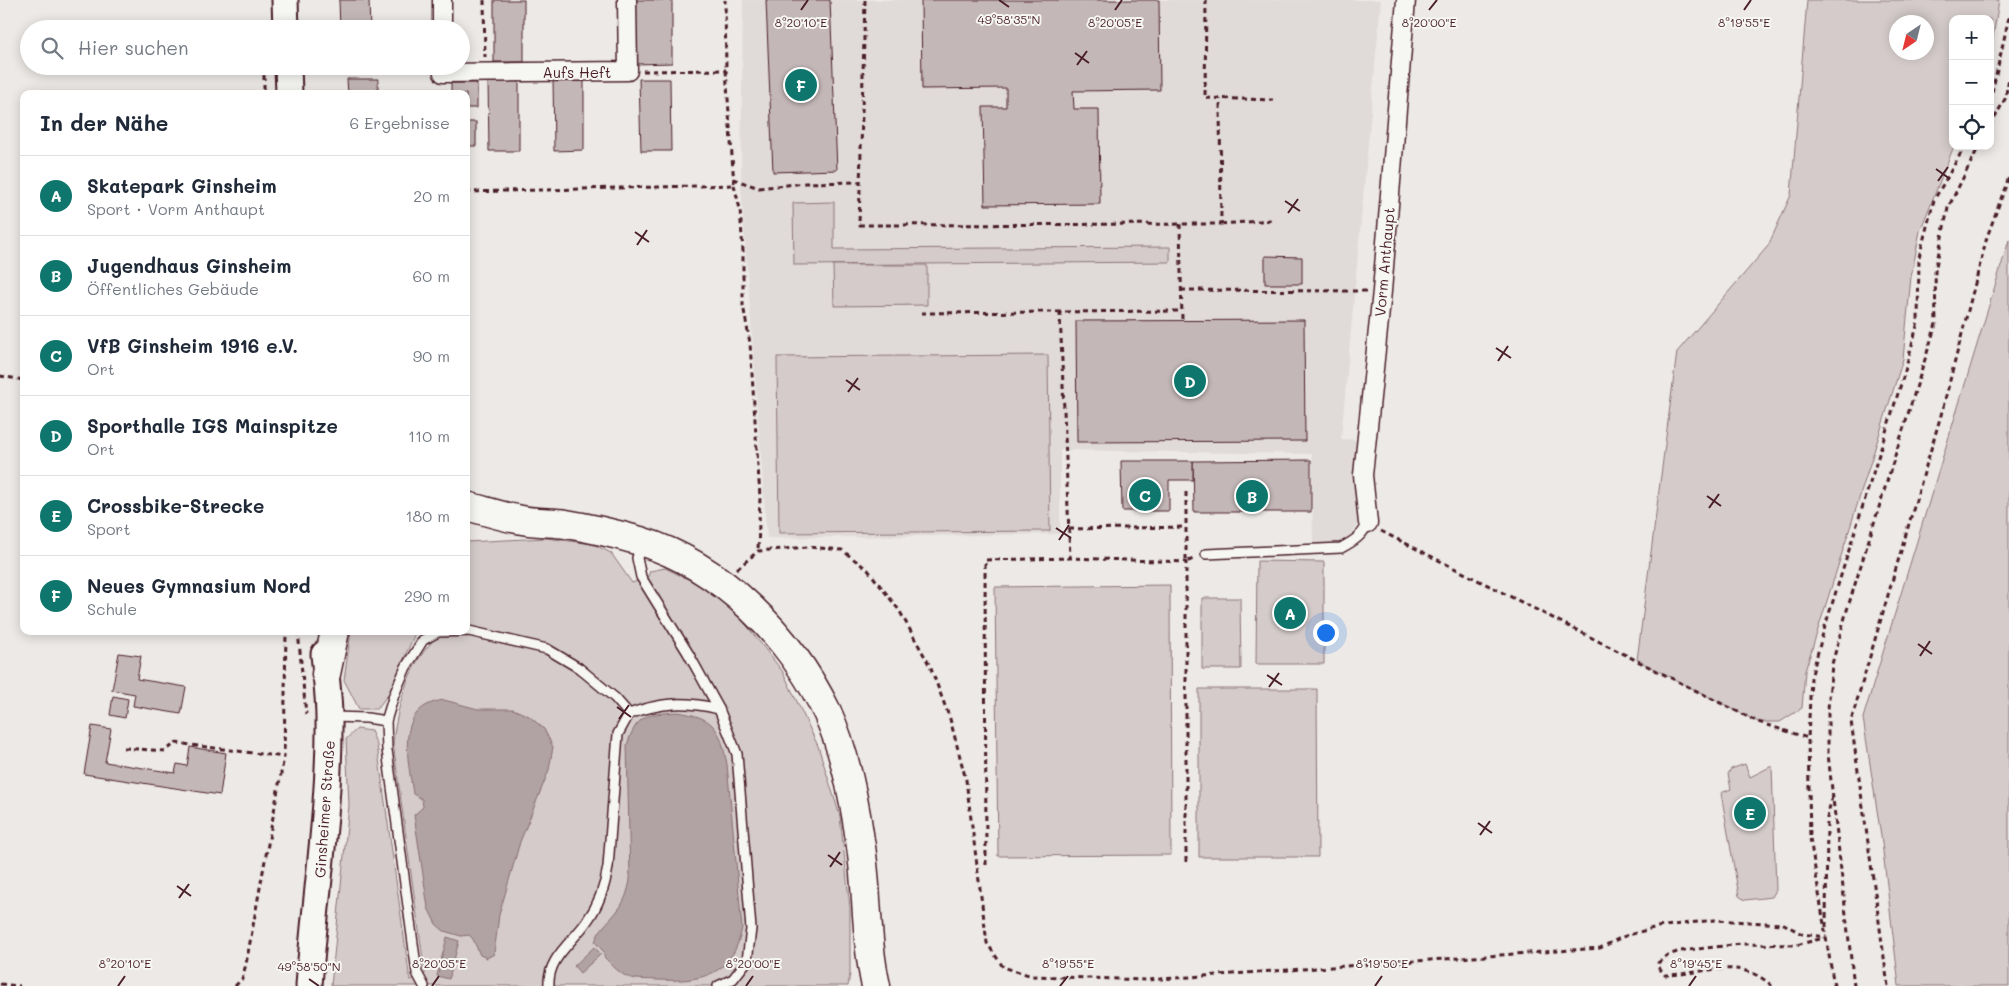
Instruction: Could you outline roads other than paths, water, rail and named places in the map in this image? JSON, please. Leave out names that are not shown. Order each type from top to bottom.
[{"type":"highway","points":[[470,507],[518,520],[566,524],[641,542],[674,556],[708,574],[737,595],[765,621],[790,650],[827,713],[852,794],[866,882],[871,980]]},
{"type":"highway","points":[[470,526],[518,520]]},
{"type":"highway","points":[[326,674],[334,635]]},
{"type":"main road","points":[[285,0],[286,20]]},
{"type":"main road","points":[[288,75],[289,90]]},
{"type":"main road","name":"Ginsheimer Straße","points":[[309,986],[326,808],[329,717],[323,635]]},
{"type":"street","points":[[442,0],[442,20]]},
{"type":"street","name":"Aufs Heft","points":[[470,71],[628,71],[627,0]]},
{"type":"street","name":"Vorm Anthaupt","points":[[1368,523],[1363,475],[1382,291],[1406,0]]},
{"type":"lane","points":[[1206,554],[1341,548],[1354,541],[1363,532],[1368,523]]},
{"type":"lane","points":[[641,542],[637,558],[640,578],[688,653],[719,709],[737,754],[751,929],[746,961],[733,979],[718,986]]},
{"type":"lane","points":[[470,631],[547,649],[579,668],[615,698],[629,714]]},
{"type":"lane","points":[[424,986],[417,973],[387,750],[386,721],[394,695],[406,667],[423,640],[432,635]]},
{"type":"lane","points":[[549,986],[548,980],[554,961],[588,921],[605,885],[618,734],[629,714],[665,704],[694,703],[719,709]]},
{"type":"lane","points":[[329,717],[367,718],[386,721]]},
{"type":"place","name":"Neues Gymnasium Nord","points":[[801,85]]},
{"type":"place","name":"Sporthalle IGS Mainspitze","points":[[1190,381]]},
{"type":"place","name":"VfB Ginsheim 1916 e.V.","points":[[1145,495]]},
{"type":"place","name":"Jugendhaus Ginsheim","points":[[1252,496]]},
{"type":"place","name":"Skatepark Ginsheim","points":[[1290,613]]},
{"type":"place","name":"Crossbike-Strecke","points":[[1750,813]]}]
